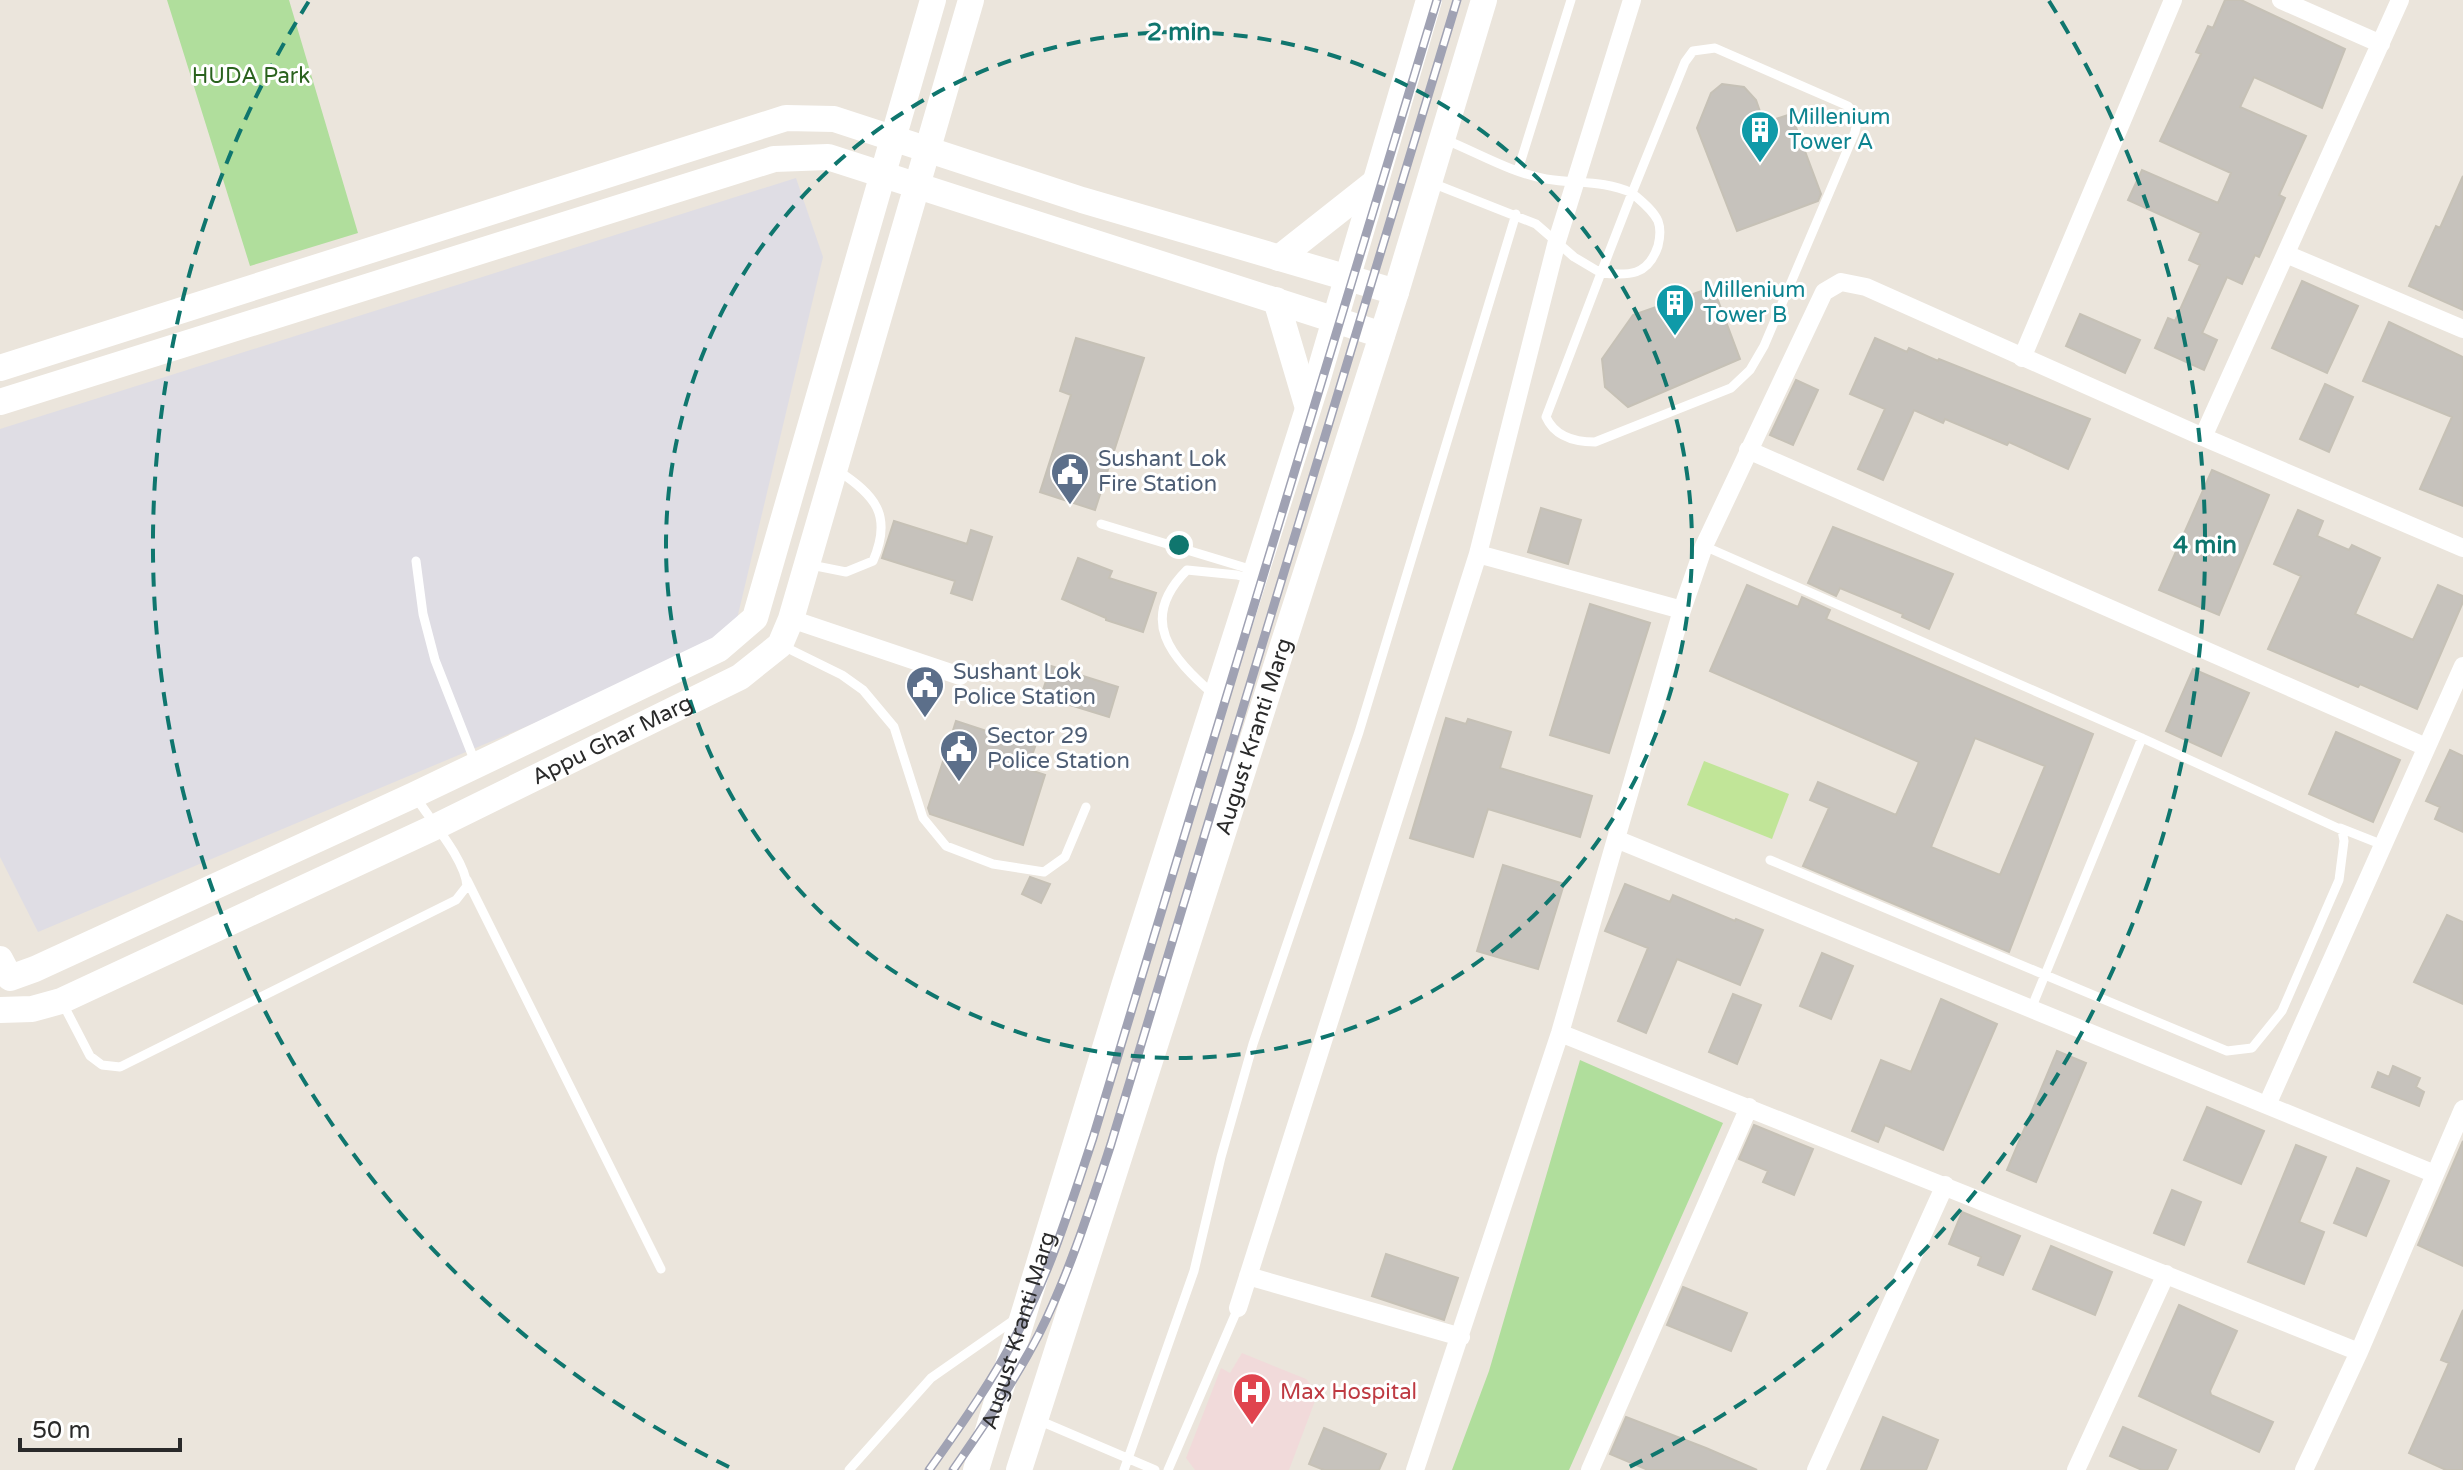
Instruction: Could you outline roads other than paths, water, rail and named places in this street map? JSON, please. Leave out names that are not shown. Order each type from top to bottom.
[{"type":"street","points":[[780,645],[755,618],[933,0]]},
{"type":"street","name":"Appu Ghar Marg","points":[[0,1010],[32,1009],[61,1001],[435,827],[740,677],[780,645],[791,619],[971,0]]},
{"type":"street","name":"August Kranti Marg","points":[[976,1470],[1124,986],[1308,408],[1429,0]]},
{"type":"street","name":"August Kranti Marg","points":[[1019,1470],[1396,292],[1484,0]]},
{"type":"street","points":[[1238,1308],[1478,554],[1557,241],[1632,0]]},
{"type":"street","points":[[2022,358],[2173,0]]},
{"type":"street","points":[[2281,0],[2381,44]]},
{"type":"street","points":[[2203,437],[2400,0]]},
{"type":"street","points":[[0,368],[786,118],[834,119],[1082,200],[1396,292]]},
{"type":"street","points":[[0,402],[774,159],[828,157],[1382,335]]},
{"type":"street","points":[[1279,258],[1374,183]]},
{"type":"street","points":[[2286,254],[2463,329]]},
{"type":"street","points":[[1415,1470],[1560,1033],[1682,610],[1704,546],[1824,292],[1841,282],[1866,287],[2022,358],[2463,548]]},
{"type":"street","points":[[1276,300],[1308,408]]},
{"type":"street","points":[[1748,450],[2426,747]]},
{"type":"street","points":[[1478,554],[1682,610]]},
{"type":"street","name":"Appu Ghar Marg","points":[[3,977],[35,969],[477,765],[719,649],[755,618]]},
{"type":"street","points":[[791,619],[960,676]]},
{"type":"street","points":[[2267,1105],[2463,666]]},
{"type":"street","points":[[1616,839],[2435,1174]]},
{"type":"street","points":[[1560,1033],[2359,1352]]},
{"type":"street","points":[[1590,1470],[1749,1107]]},
{"type":"street","points":[[2304,1470],[2359,1352],[2463,1109]]},
{"type":"street","points":[[1816,1470],[1945,1185]]},
{"type":"street","points":[[2076,1470],[2166,1274]]},
{"type":"street","points":[[1248,1276],[1461,1337]]},
{"type":"lane","points":[[1518,170],[1571,0]]},
{"type":"lane","points":[[1715,48],[1848,106],[1858,117],[1858,124],[1770,332],[1750,370],[1731,388],[1618,434],[1595,442],[1580,442],[1555,430],[1548,423],[1546,411],[1632,193],[1685,62],[1693,51],[1715,48]]},
{"type":"lane","points":[[1429,182],[1536,224],[1574,257],[1601,273],[1623,275],[1638,272],[1649,265],[1660,238],[1659,223],[1652,212],[1632,193],[1618,186],[1546,179],[1442,138]]},
{"type":"lane","points":[[1124,1470],[1194,1271],[1221,1157],[1253,1044],[1363,718],[1516,214]]},
{"type":"lane","points":[[807,564],[846,572],[873,561],[882,539],[879,513],[864,488],[834,468]]},
{"type":"lane","points":[[1101,524],[1255,575]]},
{"type":"lane","points":[[1704,546],[2383,845]]},
{"type":"lane","points":[[416,561],[423,614],[435,660],[477,765]]},
{"type":"lane","points":[[1216,697],[1191,675],[1168,647],[1161,624],[1165,601],[1172,585],[1187,570],[1255,575]]},
{"type":"lane","points":[[780,645],[842,675],[863,690],[894,727],[923,818],[946,846],[993,864],[1044,872],[1065,857],[1086,807]]},
{"type":"lane","points":[[2031,1009],[2142,738]]},
{"type":"lane","points":[[414,795],[466,877],[661,1269]]},
{"type":"lane","points":[[1770,860],[2227,1051],[2252,1048],[2282,1011],[2339,880],[2344,841],[2340,828]]},
{"type":"lane","points":[[61,1001],[90,1056],[102,1065],[120,1067],[456,900],[467,886],[466,877]]},
{"type":"lane","points":[[1168,1470],[1238,1308]]},
{"type":"lane","points":[[849,1470],[931,1378],[1025,1313]]},
{"type":"lane","points":[[1035,1419],[1155,1470]]},
{"type":"railway","points":[[929,1470],[978,1400],[1011,1345],[1042,1281],[1069,1210],[1437,0]]},
{"type":"railway","points":[[953,1470],[1009,1387],[1039,1334],[1087,1216],[1457,0]]},
{"type":"place","name":"Millenium Tower A","points":[[1760,164]]},
{"type":"place","name":"Millenium Tower B","points":[[1675,337]]},
{"type":"place","name":"Sushant Lok Fire Station","points":[[1070,506]]},
{"type":"place","name":"Sushant Lok Police Station","points":[[925,719]]},
{"type":"place","name":"Sector 29 Police Station","points":[[959,783]]},
{"type":"place","name":"Max Hospital","points":[[1252,1426]]},
{"type":"park label","name":"HUDA Park","points":[[251,76]]}]
